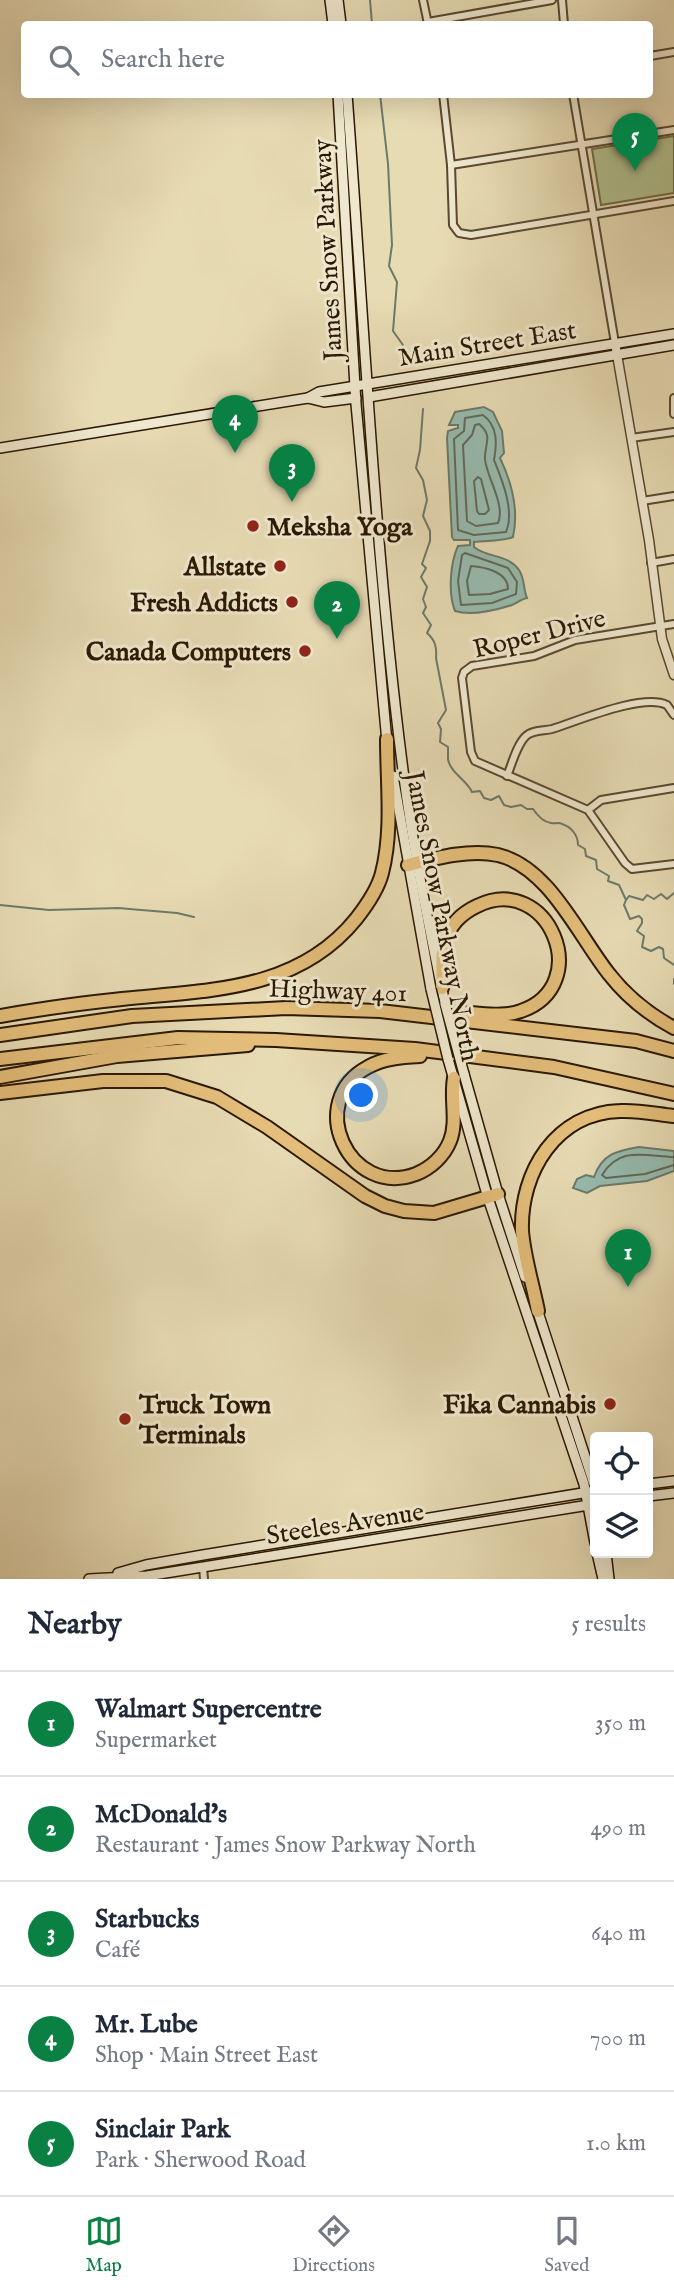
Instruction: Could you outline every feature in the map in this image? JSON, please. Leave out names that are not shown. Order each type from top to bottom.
[{"type":"highway","points":[[0,1016],[62,1005],[226,988],[263,981],[316,956],[347,930],[368,904],[382,875],[388,840],[387,739]]},
{"type":"highway","points":[[413,864],[474,853],[499,855],[536,874],[550,889],[610,975],[635,1003],[674,1028]]},
{"type":"highway","points":[[425,1016],[470,1012],[505,1014],[522,1011],[537,1003],[549,991],[558,969],[558,946],[553,931],[538,913],[517,902],[493,900],[473,907],[457,920],[446,938],[436,988]]},
{"type":"highway","name":"Highway 401","points":[[0,1035],[132,1016],[274,1009],[380,1011],[636,1041],[674,1051]]},
{"type":"highway","points":[[0,1059],[178,1038],[276,1040]]},
{"type":"highway","points":[[0,1077],[117,1056],[251,1045],[276,1040]]},
{"type":"highway","name":"Highway 401","points":[[276,1040],[415,1049],[554,1067],[674,1094]]},
{"type":"highway","points":[[459,1076],[451,1093],[454,1125],[451,1138],[442,1155],[428,1168],[404,1177],[385,1177],[362,1167],[348,1153],[338,1129],[338,1110],[347,1086],[365,1069],[395,1058],[419,1056],[491,1059]]},
{"type":"highway","points":[[0,1093],[103,1081],[166,1081],[217,1097],[267,1127],[365,1196],[385,1206],[404,1211],[434,1213],[493,1196]]},
{"type":"highway","points":[[538,1311],[522,1234],[522,1207],[527,1182],[535,1164],[565,1130],[596,1115],[619,1110],[674,1116]]},
{"type":"main road","points":[[330,0],[333,21]]},
{"type":"main road","points":[[338,0],[341,21]]},
{"type":"main road","name":"James Snow Parkway","points":[[338,98],[356,401]]},
{"type":"main road","name":"James Snow Parkway","points":[[347,98],[369,397]]},
{"type":"main road","name":"Main Street East","points":[[0,448],[674,334]]},
{"type":"main road","name":"Main Street East","points":[[369,397],[674,345]]},
{"type":"main road","name":"James Snow Parkway North","points":[[369,397],[393,692],[413,864]]},
{"type":"main road","name":"Main Street East","points":[[308,398],[324,402],[356,401]]},
{"type":"main road","name":"James Snow Parkway North","points":[[356,401],[387,739],[413,864],[448,1059],[459,1076]]},
{"type":"main road","name":"James Snow Parkway North","points":[[436,988],[445,1004],[459,1076],[493,1196],[590,1484]]},
{"type":"main road","name":"James Snow Parkway North","points":[[493,1196],[538,1311],[590,1483]]},
{"type":"main road","points":[[653,1483],[674,1481]]},
{"type":"main road","name":"Steeles Avenue","points":[[89,1579],[191,1557],[421,1521],[590,1490]]},
{"type":"main road","points":[[653,1495],[674,1493]]},
{"type":"main road","name":"Steeles Avenue","points":[[107,1576],[147,1576],[590,1504]]},
{"type":"main road","points":[[598,1558],[603,1579]]},
{"type":"main road","points":[[607,1558],[609,1579]]},
{"type":"street","points":[[423,0],[428,21]]},
{"type":"street","points":[[436,21],[495,6],[552,0]]},
{"type":"street","points":[[562,0],[564,21]]},
{"type":"street","points":[[653,55],[674,52]]},
{"type":"street","points":[[443,98],[451,165],[453,225],[458,233],[471,235],[674,201]]},
{"type":"street","points":[[574,98],[661,627],[674,675]]},
{"type":"street","points":[[451,165],[674,130]]},
{"type":"street","name":"Main Street East","points":[[356,401],[369,397]]},
{"type":"street","points":[[674,398],[674,414]]},
{"type":"street","points":[[631,438],[674,432]]},
{"type":"street","points":[[642,501],[674,496]]},
{"type":"street","points":[[651,563],[674,559]]},
{"type":"street","points":[[661,627],[674,625]]},
{"type":"street","name":"Roper Drive","points":[[588,810],[479,764],[472,757],[462,678],[469,667],[534,656],[575,640],[661,627]]},
{"type":"street","points":[[507,776],[523,739],[529,733],[550,729],[598,712],[655,701],[667,705],[674,715]]},
{"type":"street","points":[[674,788],[601,800],[588,810],[632,869],[674,864]]},
{"type":"street","points":[[204,1567],[204,1579]]},
{"type":"green space","points":[[674,136],[674,193],[601,205],[592,149]]},
{"type":"water","points":[[484,407],[493,412],[502,431],[504,453],[500,458],[513,497],[515,527],[513,537],[474,542],[474,547],[514,565],[521,573],[527,598],[491,610],[461,612],[455,611],[453,604],[452,570],[458,546],[470,545],[470,540],[454,540],[452,537],[447,438],[448,431],[458,428],[458,425],[449,425],[455,412]]},
{"type":"water","points":[[639,1147],[674,1151],[674,1171],[647,1181],[600,1186],[587,1193],[573,1188],[577,1179],[586,1175],[594,1177],[606,1158],[623,1150]]},
{"type":"waterway","points":[[370,0],[372,21]]},
{"type":"waterway","points":[[380,98],[388,164],[392,245],[389,266],[397,282],[393,331],[403,345],[402,358]]},
{"type":"waterway","points":[[423,409],[416,468],[423,480],[427,500],[423,516],[430,531],[430,541],[422,564],[426,568],[421,577],[427,587],[423,599],[426,607],[423,613],[431,625],[427,633],[436,647],[446,710],[438,723],[441,729],[440,742],[448,747],[449,764],[472,792],[480,791],[484,798],[491,800],[499,796],[504,805],[521,805],[533,809],[546,821],[566,825],[576,835],[578,845],[585,849],[586,856],[596,860],[597,869],[609,876],[608,881],[619,885],[630,919],[639,916],[642,919],[637,931],[644,936],[642,947],[651,951],[659,947],[663,949],[664,958],[674,965]]},
{"type":"waterway","points":[[626,900],[629,896],[643,900],[647,895],[654,899],[661,894],[667,899],[674,893]]},
{"type":"waterway","points":[[0,905],[49,910],[118,908],[194,917]]},
{"type":"waterway","points":[[674,979],[674,984]]},
{"type":"place","name":"Sinclair Park","points":[[635,171]]},
{"type":"place","name":"Mr. Lube","points":[[235,453]]},
{"type":"place","name":"Starbucks","points":[[292,502]]},
{"type":"place","name":"Meksha Yoga","points":[[253,526]]},
{"type":"place","name":"Allstate","points":[[280,566]]},
{"type":"place","name":"Fresh Addicts","points":[[292,602]]},
{"type":"place","name":"McDonald's","points":[[337,639]]},
{"type":"place","name":"Canada Computers","points":[[305,651]]},
{"type":"place","name":"Walmart Supercentre","points":[[628,1287]]},
{"type":"place","name":"Fika Cannabis","points":[[610,1404]]},
{"type":"place","name":"Truck Town Terminals","points":[[125,1419]]}]
